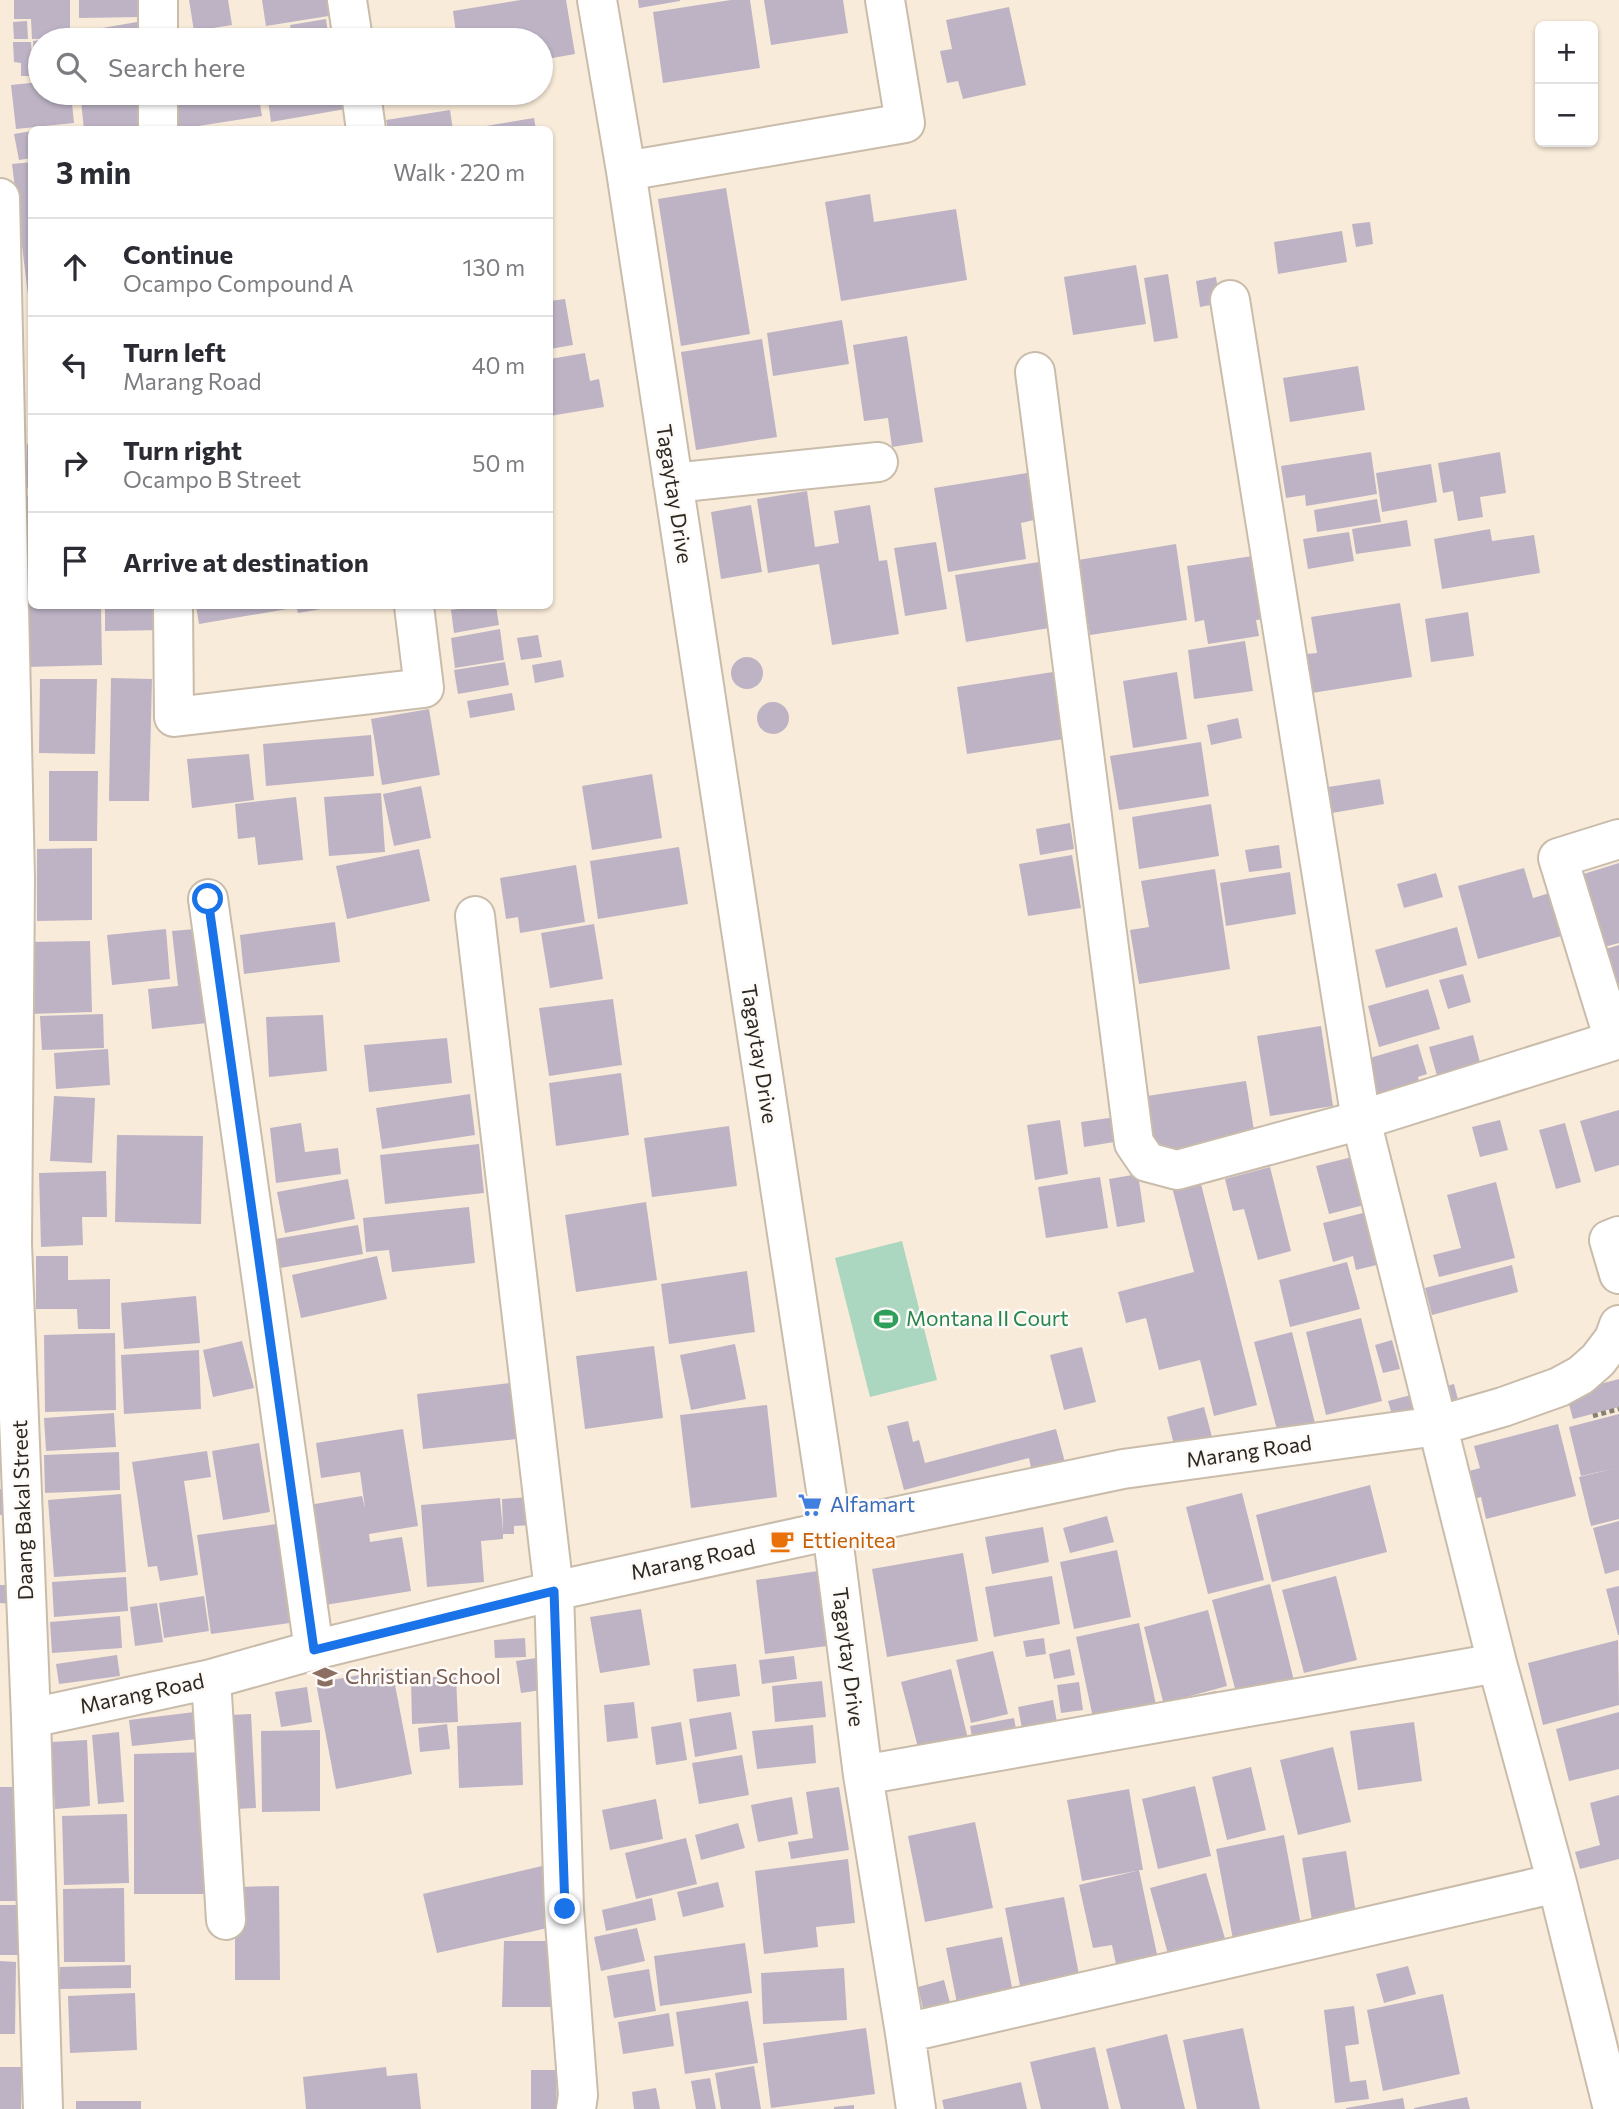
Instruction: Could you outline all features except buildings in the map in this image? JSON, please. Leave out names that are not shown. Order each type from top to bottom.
[{"type":"street","points":[[158,0],[158,28]]},
{"type":"street","points":[[347,0],[351,28]]},
{"type":"street","name":"Tagaytay Drive","points":[[597,0],[832,1530],[863,1775],[916,2109]]},
{"type":"street","points":[[625,171],[905,123],[885,0]]},
{"type":"street","points":[[158,105],[159,126]]},
{"type":"street","points":[[363,105],[365,126]]},
{"type":"street","name":"Daang Bakal Street","points":[[0,198],[18,379],[15,879],[6,1244],[15,1713],[43,2109]]},
{"type":"street","points":[[1230,300],[1361,1120],[1497,1663],[1557,1883],[1613,2109]]},
{"type":"street","points":[[1035,372],[1134,1143],[1147,1162],[1177,1170],[1361,1120],[1616,1040],[1558,858],[1619,839]]},
{"type":"street","points":[[673,483],[878,462]]},
{"type":"street","points":[[173,609],[174,718],[424,688],[414,609]]},
{"type":"street","points":[[208,899],[314,1650]]},
{"type":"street","points":[[475,916],[554,1591],[565,1909],[578,2095],[576,2109]]},
{"type":"street","points":[[1619,1237],[1609,1240],[1619,1274]]},
{"type":"street","name":"Marang Road","points":[[15,1713],[211,1679],[314,1650],[554,1591],[1124,1469],[1437,1426],[1503,1407],[1559,1387],[1581,1375],[1598,1360],[1614,1339],[1619,1325]]},
{"type":"street","points":[[863,1775],[1497,1663]]},
{"type":"street","points":[[211,1679],[226,1920]]},
{"type":"street","points":[[905,2033],[1557,1883]]},
{"type":"green space","name":"Montana II Court","points":[[902,1241],[937,1380],[870,1397],[835,1258]]},
{"type":"place","name":"Montana II Court","points":[[886,1319]]},
{"type":"place","name":"Alfamart","points":[[810,1505]]},
{"type":"place","name":"Ettienitea","points":[[782,1541]]},
{"type":"place","name":"Christian School","points":[[325,1677]]},
{"type":"route","points":[[208,899],[314,1650],[554,1591],[565,1909]]}]
